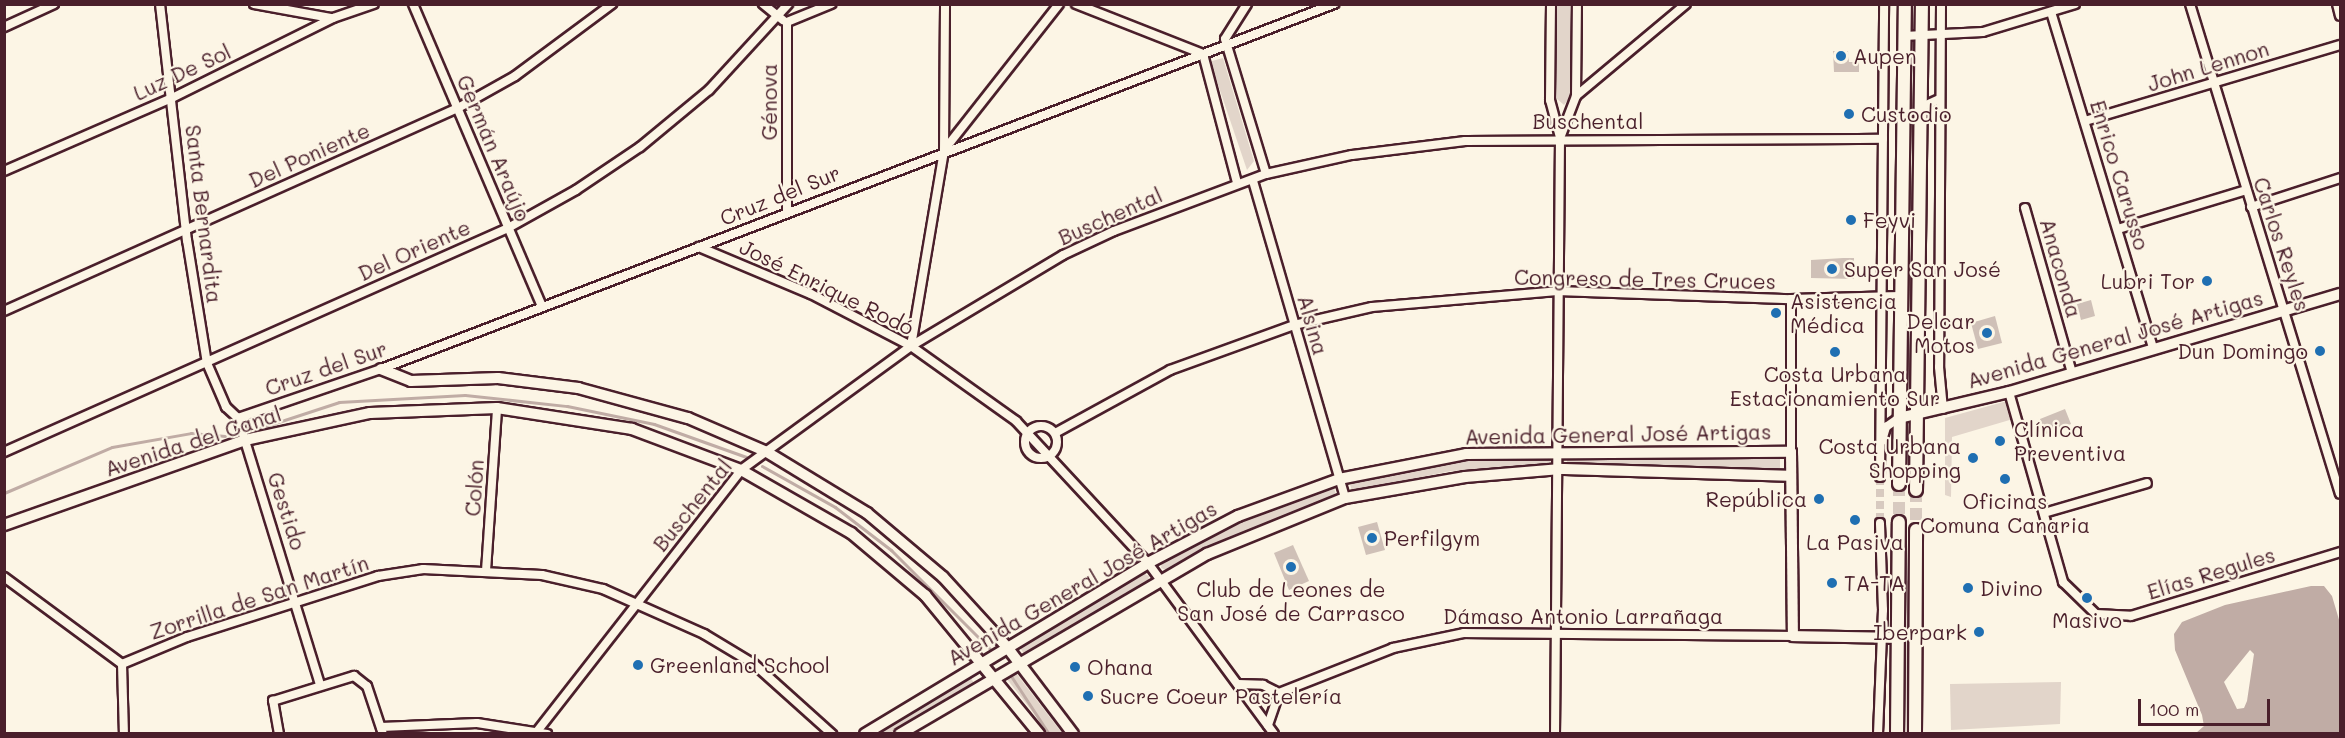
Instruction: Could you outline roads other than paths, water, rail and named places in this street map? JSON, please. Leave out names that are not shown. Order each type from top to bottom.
[{"type":"main road","points":[[1899,483],[1905,4]]},
{"type":"main road","points":[[1916,490],[1922,4]]},
{"type":"main road","points":[[1897,734],[1899,522]]},
{"type":"main road","points":[[1915,734],[1916,530]]},
{"type":"street","points":[[4,27],[54,4]]},
{"type":"street","name":"Santa Bernardita","points":[[160,4],[186,229],[207,363],[226,407],[238,418]]},
{"type":"street","points":[[254,4],[333,18]]},
{"type":"street","name":"Luz De Sol","points":[[4,171],[172,98],[333,18],[374,4]]},
{"type":"street","name":"Germán Araújo","points":[[413,4],[542,306]]},
{"type":"street","name":"Del Poniente","points":[[4,311],[458,108],[515,76],[612,4]]},
{"type":"street","points":[[763,4],[783,20],[831,4]]},
{"type":"street","name":"Del Oriente","points":[[4,452],[508,228],[640,147],[709,90],[783,20],[788,4]]},
{"type":"street","points":[[911,346],[944,150],[945,4]]},
{"type":"street","points":[[944,150],[1059,4]]},
{"type":"street","points":[[1076,4],[1203,54],[1237,183]]},
{"type":"street","points":[[1247,4],[1227,32],[1226,45],[1266,174]]},
{"type":"street","name":"Cruz del Sur","points":[[238,418],[381,369],[944,150],[1334,4]]},
{"type":"street","points":[[1551,4],[1550,100],[1560,138],[1557,291],[1561,469],[1555,734]]},
{"type":"street","points":[[1560,138],[1576,96],[1577,4]]},
{"type":"street","points":[[1576,96],[1686,4]]},
{"type":"street","points":[[1880,477],[1884,297],[1884,4]]},
{"type":"street","points":[[1941,4],[1939,99],[1942,409]]},
{"type":"street","points":[[1904,36],[1941,36],[1983,32],[2075,4]]},
{"type":"street","name":"Carlos Reyles","points":[[2190,4],[2340,494]]},
{"type":"street","points":[[2337,4],[2340,16]]},
{"type":"street","name":"Enrico Carusso","points":[[2051,12],[2154,348]]},
{"type":"street","name":"Génova","points":[[783,20],[787,211]]},
{"type":"street","name":"John Lennon","points":[[2085,121],[2340,45]]},
{"type":"street","points":[[1920,108],[1939,99]]},
{"type":"street","name":"Buschental","points":[[540,733],[741,470],[911,346],[1063,255],[1237,183],[1253,181],[1266,174],[1352,155],[1453,142],[1560,138],[1883,139]]},
{"type":"street","points":[[2251,207],[2340,178]]},
{"type":"street","name":"Alsina","points":[[1253,181],[1345,498]]},
{"type":"street","points":[[2118,229],[2246,190]]},
{"type":"street","name":"Anaconda","points":[[2025,208],[2072,373]]},
{"type":"street","name":"José Enrique Rodó","points":[[699,247],[811,294],[911,346],[1028,432],[1052,455],[1148,563],[1274,734]]},
{"type":"street","name":"Congreso de Tres Cruces","points":[[1055,433],[1170,370],[1294,325],[1372,307],[1557,291],[1791,299],[1901,296]]},
{"type":"street","name":"Avenida General José Artigas","points":[[1899,418],[2009,392],[2340,294]]},
{"type":"street","points":[[1791,299],[1793,636]]},
{"type":"street","points":[[381,369],[411,381],[498,378],[578,388],[688,418],[767,452],[867,513],[905,543],[1007,647],[1073,734]]},
{"type":"street","points":[[2009,392],[2044,513],[2147,483]]},
{"type":"street","name":"Avenida del Canal","points":[[4,525],[245,440],[411,408],[497,408],[632,429],[741,470],[813,507],[889,562],[984,661],[1039,734]]},
{"type":"street","name":"Colón","points":[[486,571],[497,408]]},
{"type":"street","name":"Gestido","points":[[238,418],[321,684]]},
{"type":"street","points":[[1879,457],[1886,427],[1899,418]]},
{"type":"street","points":[[1045,426],[1055,433],[1058,444],[1052,455],[1041,459],[1029,454],[1024,443],[1028,432],[1045,426]]},
{"type":"street","name":"Avenida General José Artigas","points":[[865,734],[1148,563],[1238,516],[1339,479],[1466,454],[1791,452]]},
{"type":"street","name":"Avenida General José Artigas","points":[[900,734],[1159,580],[1249,534],[1345,498],[1465,477],[1561,469],[1791,476]]},
{"type":"street","name":"Elías Regules","points":[[2044,513],[2063,582],[2090,611],[2132,616],[2340,552]]},
{"type":"street","points":[[1878,734],[1881,638],[1880,523]]},
{"type":"street","name":"Zorrilla de San Martín","points":[[122,664],[296,599],[400,573],[486,571],[542,575],[603,589],[638,604],[754,664],[832,734]]},
{"type":"street","points":[[4,577],[122,664],[124,734]]},
{"type":"street","name":"Dámaso Antonio Larrañaga","points":[[1279,693],[1339,666],[1431,637],[1557,632],[1898,638]]},
{"type":"street","points":[[279,734],[273,701],[321,684],[354,676],[361,679],[382,730],[477,723],[540,733]]},
{"type":"street","points":[[1238,684],[1263,685],[1279,693],[1268,725]]},
{"type":"waterway","points":[[251,431],[339,402],[465,395],[567,406],[654,424],[746,457]]},
{"type":"waterway","points":[[4,493],[112,447],[191,433],[225,436]]},
{"type":"waterway","points":[[762,466],[835,507],[891,550],[990,649]]},
{"type":"waterway","points":[[1011,676],[1049,734]]},
{"type":"tunnel","points":[[1880,477],[1880,523]]},
{"type":"tunnel","points":[[1899,484],[1899,522]]},
{"type":"tunnel","points":[[1916,490],[1916,530]]},
{"type":"place","name":"Aupen","points":[[1841,56]]},
{"type":"place","name":"Custodio","points":[[1849,114]]},
{"type":"place","name":"Feyvi","points":[[1851,220]]},
{"type":"place","name":"Super San José","points":[[1832,269]]},
{"type":"place","name":"Lubri Tor","points":[[2207,281]]},
{"type":"place","name":"Asistencia Médica","points":[[1776,313]]},
{"type":"place","name":"Delcar Motos","points":[[1987,333]]},
{"type":"place","name":"Dun Domingo","points":[[2320,351]]},
{"type":"place","name":"Costa Urbana Estacionamiento Sur","points":[[1835,352]]},
{"type":"place","name":"Clínica Preventiva","points":[[2000,441]]},
{"type":"place","name":"Costa Urbana Shopping","points":[[1973,458]]},
{"type":"place","name":"Oficinas Comuna Canaria","points":[[2005,479]]},
{"type":"place","name":"República","points":[[1819,499]]},
{"type":"place","name":"La Pasiva","points":[[1855,520]]},
{"type":"place","name":"Perfilgym","points":[[1372,538]]},
{"type":"place","name":"Club de Leones de San José de Carrasco","points":[[1291,567]]},
{"type":"place","name":"TA-TA","points":[[1832,583]]},
{"type":"place","name":"Divino","points":[[1968,588]]},
{"type":"place","name":"Masivo","points":[[2087,598]]},
{"type":"place","name":"Iberpark","points":[[1979,632]]},
{"type":"place","name":"Greenland School","points":[[638,665]]},
{"type":"place","name":"Ohana","points":[[1075,667]]},
{"type":"place","name":"Sucre Coeur Pastelería","points":[[1088,696]]}]
